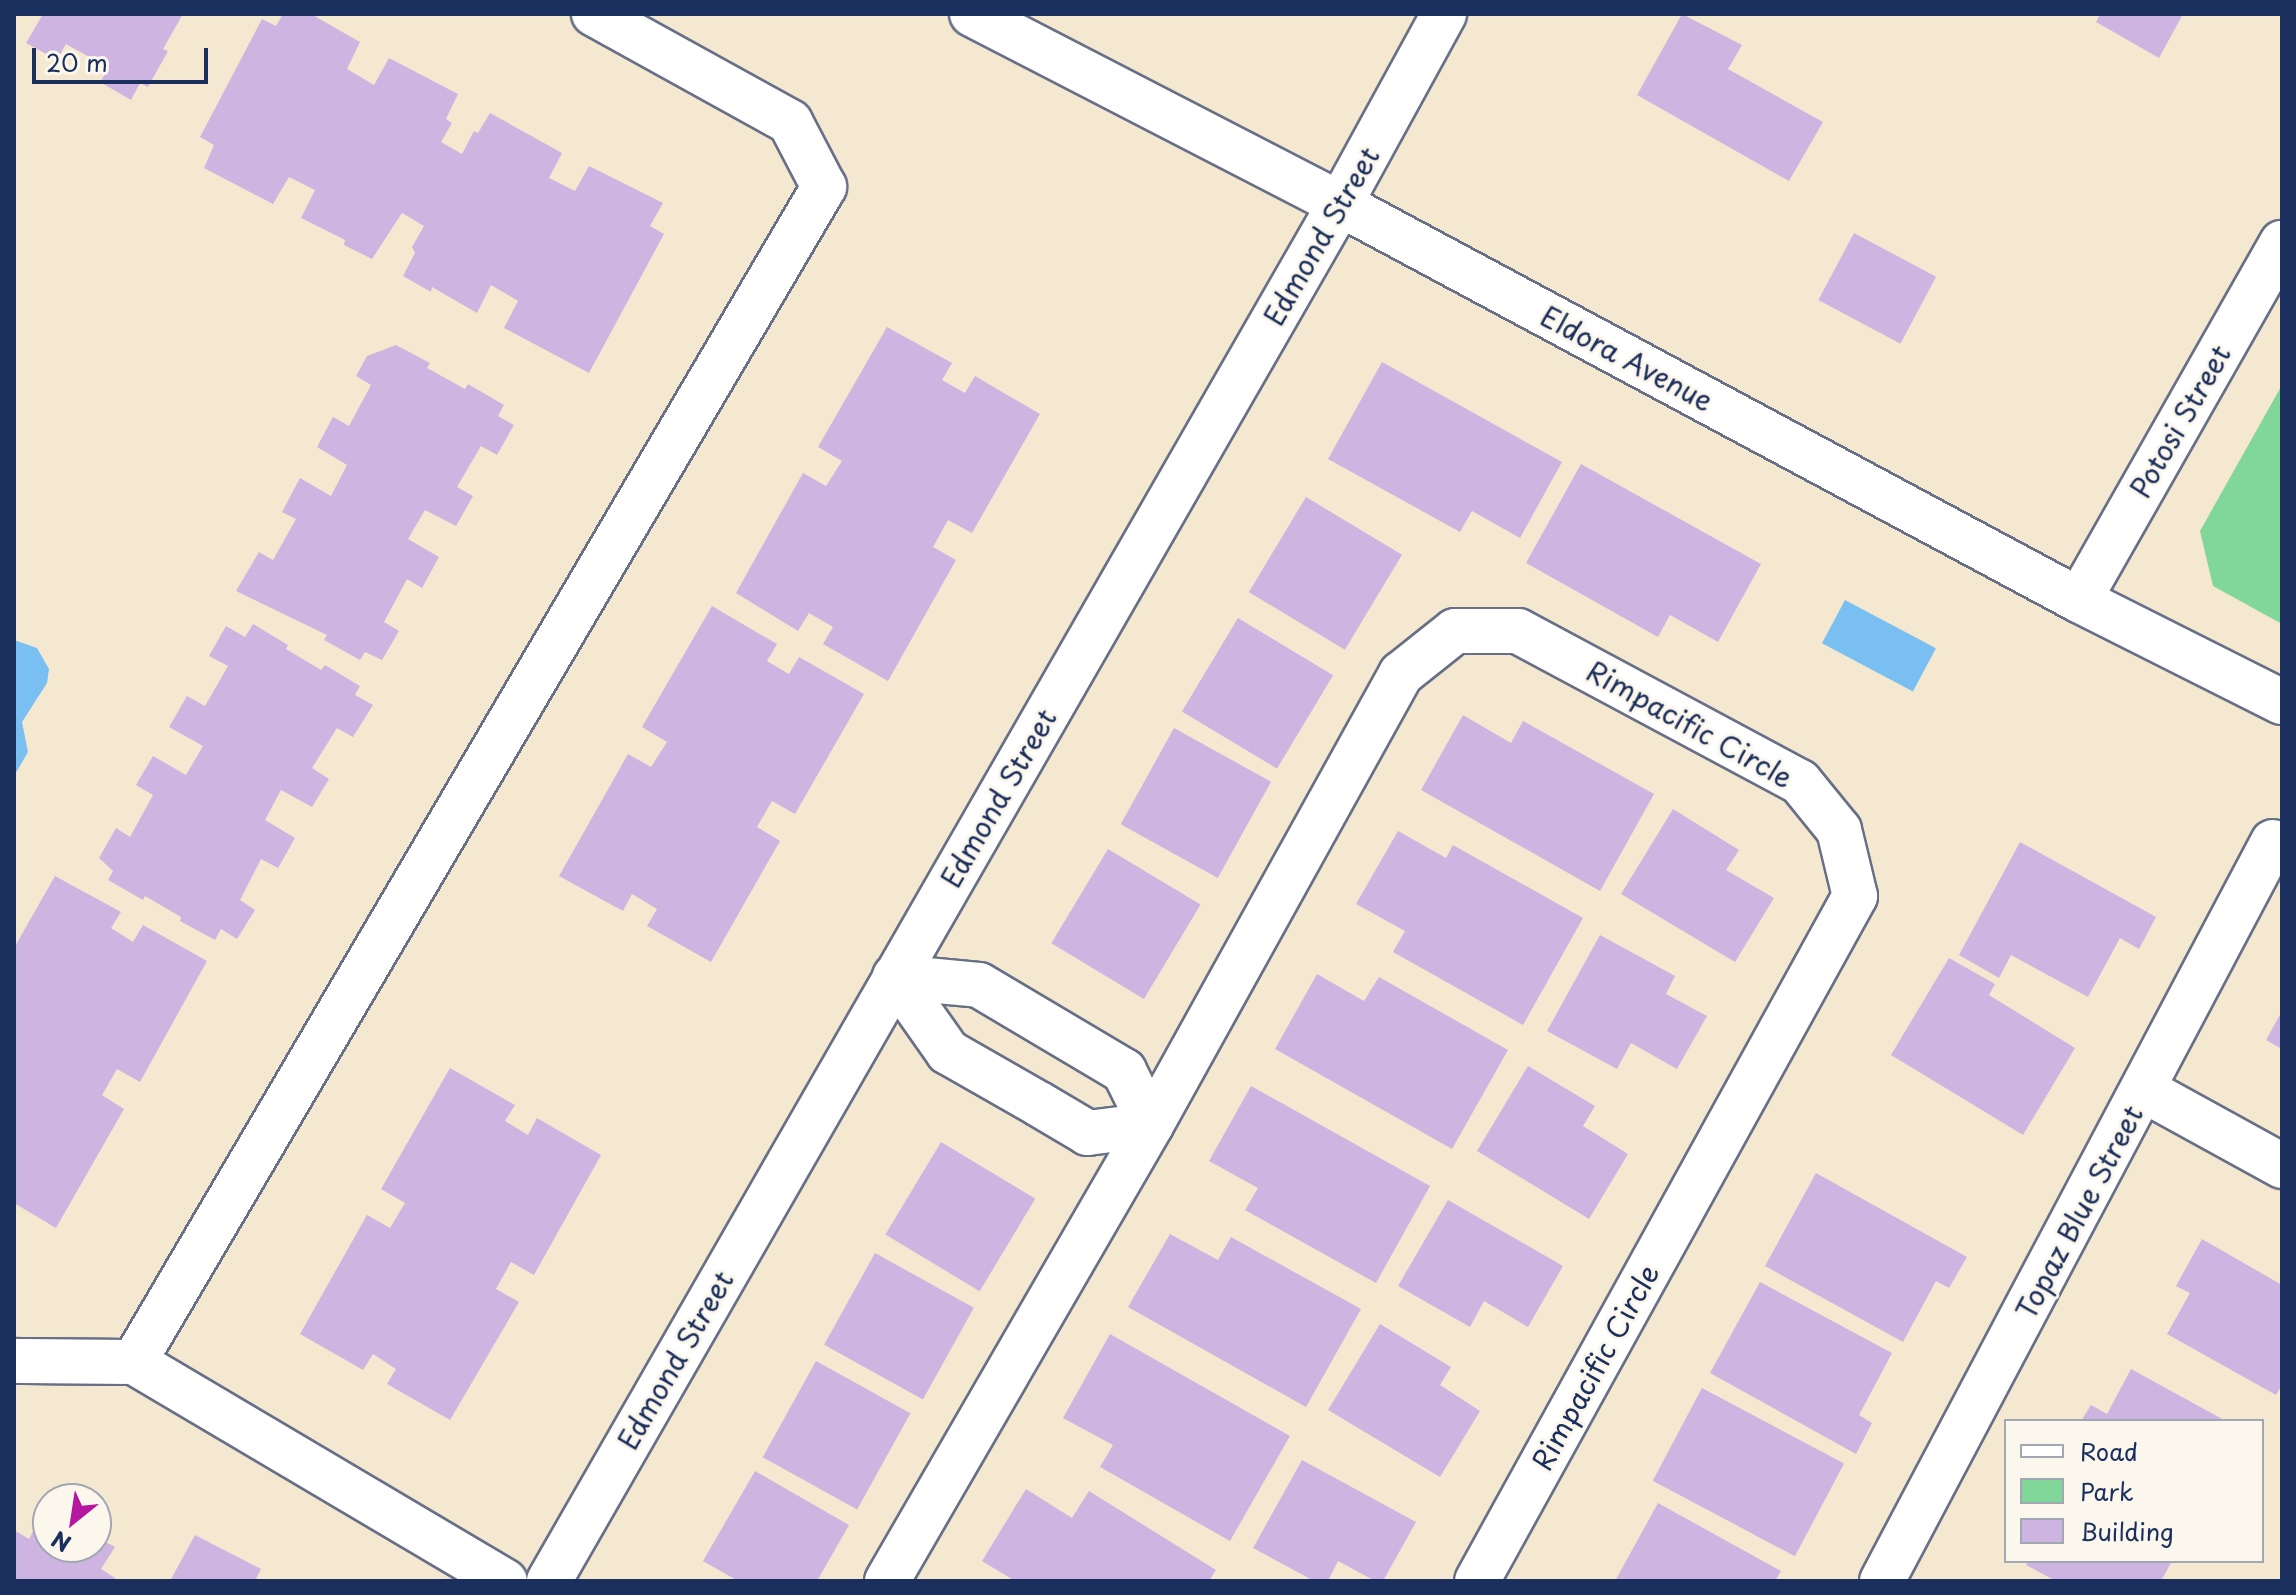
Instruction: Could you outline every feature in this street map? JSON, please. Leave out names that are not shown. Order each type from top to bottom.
[{"type":"street","points":[[134,1362],[824,187],[790,122],[594,14]]},
{"type":"street","name":"Eldora Avenue","points":[[972,14],[1340,204],[2079,600],[2282,702]]},
{"type":"street","name":"Edmond Street","points":[[549,1581],[1340,204],[1444,14]]},
{"type":"street","name":"Potosi Street","points":[[2079,600],[2282,243]]},
{"type":"street","name":"Rimpacific Circle","points":[[887,1581],[1151,1125],[1401,674],[1455,631],[1518,631],[1800,782],[1839,830],[1855,896],[1477,1581]]},
{"type":"street","name":"Topaz Blue Street","points":[[1882,1581],[2273,842]]},
{"type":"street","points":[[895,977],[979,985],[1124,1071],[1151,1125],[1088,1133],[948,1052],[895,977]]},
{"type":"street","points":[[2144,1090],[2282,1166]]},
{"type":"street","points":[[14,1361],[134,1362],[505,1581]]},
{"type":"green space","points":[[2282,385],[2282,624],[2213,586],[2200,531]]},
{"type":"water","points":[[1845,600],[1936,648],[1913,692],[1822,643]]},
{"type":"water","points":[[14,640],[37,648],[49,669],[47,683],[22,722],[28,752],[14,776]]},
{"type":"building","points":[[43,14],[183,14],[163,49],[168,51],[148,87],[140,83],[131,100],[100,82],[109,68],[66,44],[57,60],[26,43]]},
{"type":"building","points":[[283,14],[311,14],[360,42],[347,69],[374,85],[389,58],[458,94],[446,119],[452,123],[441,142],[462,154],[474,131],[478,133],[490,113],[562,153],[549,178],[575,191],[589,166],[663,203],[650,226],[664,234],[589,373],[504,328],[518,301],[491,285],[477,313],[432,287],[431,292],[403,276],[415,253],[412,247],[424,226],[402,213],[372,259],[344,245],[345,240],[301,218],[315,190],[289,177],[273,204],[204,168],[214,145],[200,137],[262,19],[276,26]]},
{"type":"building","points":[[1682,14],[1742,45],[1728,69],[1823,122],[1789,181],[1637,95]]},
{"type":"building","points":[[2100,14],[2183,14],[2159,58],[2096,22]]},
{"type":"building","points":[[1854,233],[1936,277],[1900,344],[1818,300]]},
{"type":"building","points":[[887,327],[952,363],[942,380],[965,393],[975,376],[1040,414],[972,533],[948,520],[933,547],[956,560],[888,681],[823,644],[833,627],[809,613],[798,631],[736,593],[803,473],[826,486],[842,461],[818,447]]},
{"type":"building","points":[[396,345],[430,363],[427,368],[465,389],[468,384],[504,405],[498,416],[514,425],[497,455],[481,446],[457,487],[473,496],[456,526],[425,510],[408,539],[439,557],[422,588],[407,579],[384,622],[399,631],[382,660],[365,652],[360,660],[324,640],[327,635],[236,591],[259,552],[273,560],[296,519],[282,512],[300,478],[331,496],[347,465],[317,447],[333,417],[349,426],[371,385],[356,376],[367,356]]},
{"type":"building","points":[[1382,362],[1562,462],[1520,538],[1472,511],[1460,532],[1328,459]]},
{"type":"building","points":[[1581,464],[1761,564],[1718,642],[1670,615],[1658,637],[1526,563]]},
{"type":"building","points":[[1306,497],[1402,555],[1345,650],[1249,592]]},
{"type":"building","points":[[712,606],[777,644],[767,661],[789,674],[799,657],[864,694],[795,814],[772,801],[757,827],[780,841],[711,962],[647,926],[657,909],[632,894],[623,911],[559,876],[628,754],[651,767],[667,742],[642,727]]},
{"type":"building","points":[[1238,618],[1333,675],[1277,769],[1182,711]]},
{"type":"building","points":[[253,624],[321,670],[325,665],[360,686],[355,695],[373,705],[353,737],[337,728],[312,768],[329,779],[312,807],[281,790],[265,820],[295,838],[278,868],[261,859],[240,900],[255,910],[237,939],[221,929],[215,940],[180,921],[181,917],[145,896],[143,900],[108,880],[113,871],[99,858],[116,828],[130,837],[153,795],[136,785],[153,756],[186,775],[203,746],[169,727],[187,696],[205,706],[228,666],[209,656],[226,626],[245,637]]},
{"type":"building","points":[[1463,715],[1511,743],[1523,721],[1654,794],[1600,891],[1421,790]]},
{"type":"building","points":[[1174,728],[1271,782],[1218,878],[1121,824]]},
{"type":"building","points":[[1673,809],[1739,850],[1726,870],[1774,898],[1735,962],[1621,894]]},
{"type":"building","points":[[1398,831],[1446,858],[1453,845],[1583,918],[1523,1025],[1393,952],[1405,931],[1356,904]]},
{"type":"building","points":[[2020,842],[2156,917],[2139,949],[2120,938],[2088,997],[2011,955],[1999,978],[1959,955]]},
{"type":"building","points":[[1108,849],[1201,905],[1144,999],[1051,943]]},
{"type":"building","points":[[55,876],[121,912],[111,928],[133,942],[143,925],[207,961],[140,1082],[117,1069],[102,1095],[124,1109],[56,1228],[14,1203],[14,948]]},
{"type":"building","points":[[1600,935],[1675,976],[1666,994],[1707,1016],[1677,1069],[1631,1043],[1617,1069],[1547,1031]]},
{"type":"building","points":[[1949,958],[1995,984],[1989,995],[2075,1048],[2023,1135],[1891,1055]]},
{"type":"building","points":[[1317,974],[1364,1001],[1379,977],[1508,1050],[1452,1149],[1275,1049]]},
{"type":"building","points":[[2282,1011],[2282,1049],[2266,1040]]},
{"type":"building","points":[[1528,1066],[1595,1106],[1583,1126],[1628,1154],[1589,1219],[1477,1151]]},
{"type":"building","points":[[450,1068],[515,1105],[505,1121],[528,1135],[537,1118],[601,1155],[534,1275],[511,1262],[496,1289],[519,1302],[450,1420],[387,1384],[396,1369],[373,1354],[363,1370],[300,1334],[367,1215],[390,1228],[405,1203],[381,1189]]},
{"type":"building","points":[[1251,1086],[1430,1186],[1376,1283],[1245,1210],[1258,1188],[1209,1161]]},
{"type":"building","points":[[941,1142],[1035,1199],[980,1291],[885,1235]]},
{"type":"building","points":[[1816,1173],[1967,1257],[1949,1288],[1936,1281],[1903,1342],[1765,1266]]},
{"type":"building","points":[[1448,1200],[1563,1266],[1528,1327],[1484,1301],[1470,1327],[1398,1286]]},
{"type":"building","points":[[1170,1234],[1218,1260],[1231,1237],[1361,1309],[1306,1407],[1128,1307]]},
{"type":"building","points":[[2202,1239],[2282,1285],[2282,1385],[2276,1395],[2167,1334],[2190,1293],[2176,1286]]},
{"type":"building","points":[[875,1253],[974,1308],[923,1400],[824,1345]]},
{"type":"building","points":[[1760,1282],[1892,1353],[1859,1415],[1872,1423],[1856,1454],[1710,1373]]},
{"type":"building","points":[[1380,1324],[1451,1367],[1440,1385],[1480,1411],[1440,1477],[1328,1410]]},
{"type":"building","points":[[1110,1334],[1290,1436],[1230,1541],[1100,1467],[1113,1445],[1063,1418]]},
{"type":"building","points":[[816,1361],[910,1413],[857,1510],[763,1457]]},
{"type":"building","points":[[2131,1369],[2222,1419],[2082,1419],[2091,1405],[2107,1414]]},
{"type":"building","points":[[1702,1388],[1844,1464],[1795,1556],[1653,1481]]},
{"type":"building","points":[[1302,1460],[1416,1522],[1383,1581],[1375,1581],[1338,1561],[1328,1581],[1314,1581],[1253,1548]]},
{"type":"building","points":[[755,1471],[849,1525],[817,1581],[738,1581],[703,1561]]},
{"type":"building","points":[[1026,1489],[1072,1518],[1089,1491],[1216,1570],[1209,1581],[1015,1581],[982,1561]]},
{"type":"building","points":[[1658,1503],[1781,1571],[1775,1581],[1615,1581]]},
{"type":"building","points":[[14,1530],[29,1539],[32,1533],[32,1563],[105,1563],[101,1569],[115,1578],[114,1581],[14,1581]]},
{"type":"building","points":[[195,1535],[261,1569],[255,1581],[170,1581]]},
{"type":"building","points":[[2171,1563],[2161,1581],[2056,1581],[2026,1565]]}]
